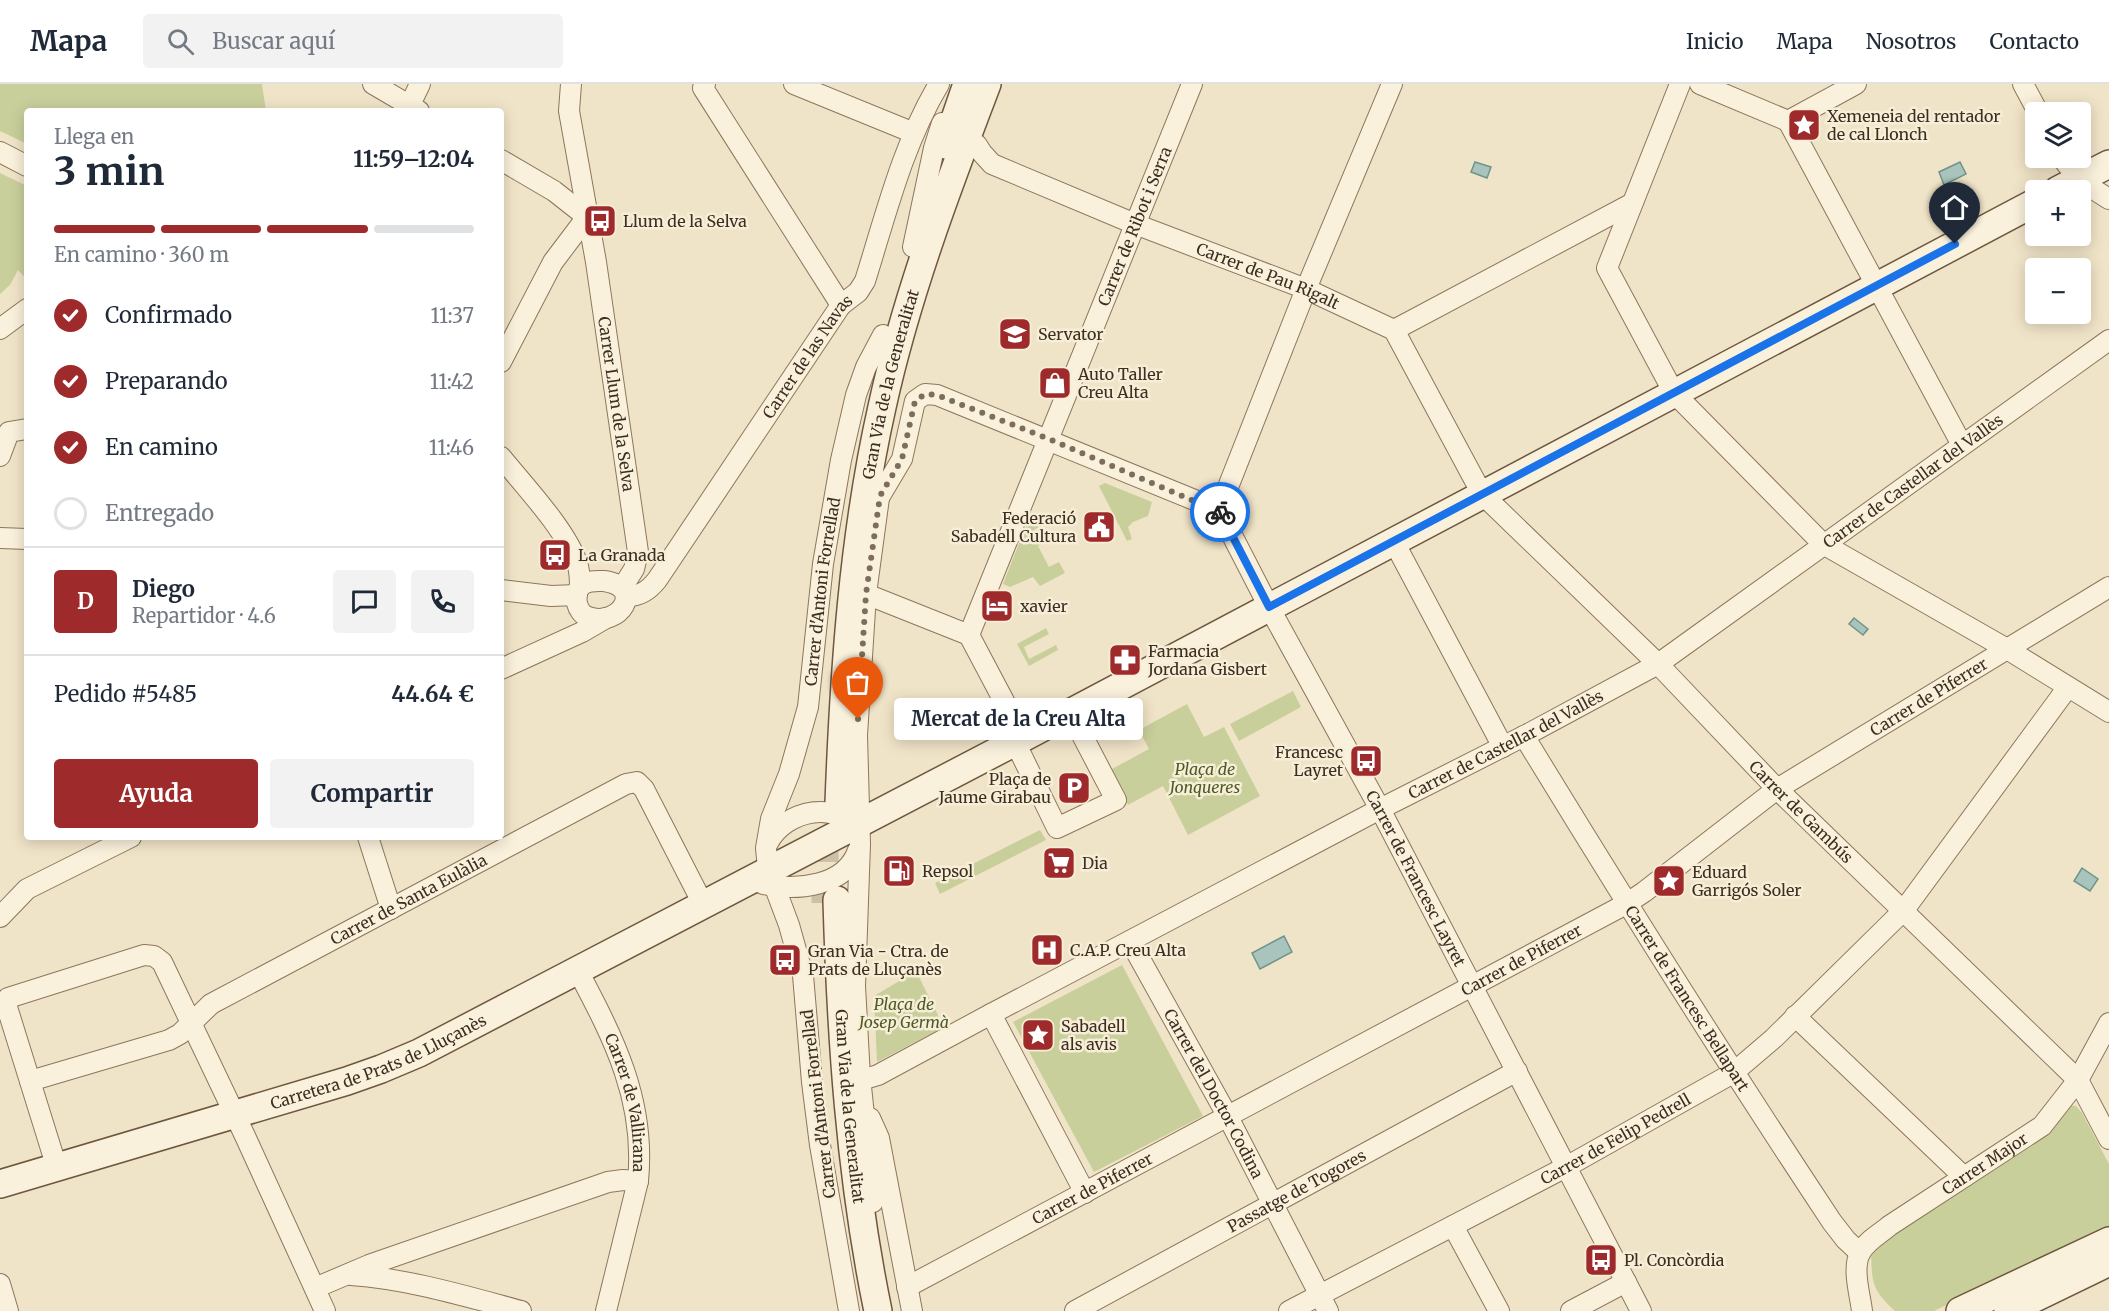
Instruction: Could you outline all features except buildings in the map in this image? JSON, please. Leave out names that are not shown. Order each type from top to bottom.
[{"type":"street","points":[[373,84],[410,108]]},
{"type":"street","points":[[412,108],[420,84]]},
{"type":"street","name":"Carrer Llum de la Selva","points":[[571,84],[569,111],[638,552],[634,569],[624,592]]},
{"type":"street","points":[[794,84],[914,133]]},
{"type":"street","name":"Carrer de las Navas","points":[[624,592],[631,596],[643,593],[649,590],[657,580],[841,305],[858,292],[865,280],[914,133],[939,84]]},
{"type":"street","points":[[913,247],[934,148],[956,84]]},
{"type":"street","name":"Gran Via de la Generalitat","points":[[841,800],[833,665],[852,492],[913,247],[967,84]]},
{"type":"street","name":"Gran Via de la Generalitat","points":[[890,342],[987,84]]},
{"type":"street","points":[[944,200],[977,145],[1000,84]]},
{"type":"street","name":"Carrer de Ribot i Serra","points":[[969,635],[1192,84]]},
{"type":"street","points":[[880,496],[902,459],[915,401],[925,394],[937,395],[1049,439],[1219,510],[1306,289],[1392,84]]},
{"type":"street","points":[[1680,84],[1606,268],[1674,393],[1823,544],[2007,649],[2109,712]]},
{"type":"street","points":[[1700,84],[1788,121],[1962,445]]},
{"type":"street","points":[[1788,121],[1856,84]]},
{"type":"street","points":[[2023,84],[2033,102]]},
{"type":"street","points":[[704,86],[841,305]]},
{"type":"street","name":"Carrer de Pau Rigalt","points":[[977,145],[992,164],[1135,224],[1306,289],[1394,330]]},
{"type":"street","points":[[0,152],[24,164]]},
{"type":"street","points":[[504,162],[554,191],[587,217],[553,262],[504,356]]},
{"type":"street","points":[[2078,180],[2109,164]]},
{"type":"street","points":[[2091,193],[2109,199]]},
{"type":"street","points":[[1482,494],[1394,330],[1631,204]]},
{"type":"street","name":"Carretera de Prats de Lluçanès","points":[[0,1184],[346,1081],[399,1062],[578,971],[733,888],[772,876],[858,830],[899,801],[1019,740],[2025,208]]},
{"type":"street","points":[[0,328],[24,311]]},
{"type":"street","name":"Carrer de Castellar del Vallès","points":[[860,1077],[868,1078],[878,1075],[1658,664],[2109,340]]},
{"type":"street","points":[[841,800],[858,767],[858,703],[866,594],[896,381],[890,342]]},
{"type":"street","name":"Carrer d'Antoni Forrellad","points":[[849,1311],[820,1145],[803,975],[772,876],[771,819],[789,774],[808,707],[824,564],[856,394],[866,367],[890,342]]},
{"type":"street","points":[[0,456],[9,432],[24,430]]},
{"type":"street","points":[[504,461],[566,541],[577,563],[577,605],[582,614],[590,618],[606,618]]},
{"type":"street","name":"Carrer de Gambús","points":[[1482,494],[1658,664],[1777,789],[2100,1102],[2109,1139]]},
{"type":"street","name":"Carrer de Francesc Layret","points":[[1219,510],[1269,607],[1380,809],[1641,1311]]},
{"type":"street","points":[[0,538],[24,538]]},
{"type":"street","points":[[1394,542],[1503,747]]},
{"type":"street","points":[[504,590],[551,596],[578,591],[588,582],[604,581],[615,583],[624,592],[625,605],[620,612],[582,632],[504,668]]},
{"type":"street","name":"Carrer de Piferrer","points":[[907,1287],[1626,904],[1777,789],[2109,588]]},
{"type":"street","points":[[866,594],[969,635],[1019,740],[1057,828],[1116,800],[1070,712]]},
{"type":"street","name":"Carrer de Felip Pedrell","points":[[1289,1311],[1324,1303],[1453,1226],[1566,1167],[1733,1073],[1904,910],[2068,687]]},
{"type":"street","name":"Carrer de Francesc Bellapart","points":[[1524,736],[1626,904],[1733,1073],[1833,1222],[1846,1240],[1860,1253]]},
{"type":"street","name":"Carrer de Santa Eulàlia","points":[[30,1081],[169,1040],[180,1034],[211,1004],[626,783],[637,782],[644,789],[703,904]]},
{"type":"street","points":[[841,800],[899,801]]},
{"type":"street","points":[[841,800],[858,830],[855,987],[860,1077],[878,1237],[890,1311]]},
{"type":"street","name":"Carretera de Prats de Lluçanès","points":[[772,876],[804,885],[830,880],[848,870],[854,861],[858,830]]},
{"type":"street","points":[[0,917],[27,889],[125,840]]},
{"type":"street","points":[[369,840],[391,909]]},
{"type":"street","name":"Gran Via de la Generalitat","points":[[865,1311],[846,1199],[832,1069],[827,994],[831,902],[846,1086],[864,1233],[878,1311]]},
{"type":"street","name":"Carrer del Doctor Codina","points":[[1130,941],[1228,1117],[1324,1303]]},
{"type":"street","points":[[57,1168],[6,1004],[8,998],[144,955],[154,956],[162,962],[235,1114],[325,1311]]},
{"type":"street","name":"Carrer de Vallirana","points":[[578,971],[602,1017],[630,1086],[639,1129],[638,1181],[606,1311]]},
{"type":"street","points":[[991,1014],[1085,1193]]},
{"type":"street","points":[[1795,1016],[1964,1177]]},
{"type":"street","name":"Carrer Major","points":[[1860,1253],[1868,1243],[1889,1226],[2042,1126],[2078,1080],[2109,1023]]},
{"type":"street","name":"Passatge de Togores","points":[[1075,1311],[1517,1071]]},
{"type":"street","points":[[863,1111],[871,1119],[879,1138],[912,1311]]},
{"type":"street","points":[[315,1288],[369,1264],[608,1182],[638,1181]]},
{"type":"street","points":[[1453,1226],[1498,1311]]},
{"type":"street","points":[[1960,1311],[2109,1241]]},
{"type":"street","points":[[1860,1253],[1857,1266],[1861,1301]]},
{"type":"street","points":[[2008,1311],[2109,1262]]},
{"type":"street","points":[[347,1274],[376,1276],[452,1302],[521,1311]]},
{"type":"street","points":[[1571,1311],[1626,1282]]},
{"type":"street","points":[[0,1284],[8,1311]]},
{"type":"green space","points":[[0,84],[262,84],[266,108],[24,108],[24,143],[0,131]]},
{"type":"green space","points":[[0,173],[24,185],[24,277],[18,270],[10,285],[0,294]]},
{"type":"green space","points":[[1105,483],[1152,502],[1148,516],[1133,522],[1128,527],[1132,539],[1127,541],[1099,486]]},
{"type":"green space","points":[[1029,518],[1035,519],[1039,527],[1034,530],[1041,544],[1038,546],[1049,567],[1059,562],[1065,573],[1040,586],[1033,577],[1010,587],[1003,584]]},
{"type":"green space","points":[[1046,628],[1049,634],[1024,647],[1029,659],[1056,645],[1058,650],[1029,666],[1017,644]]},
{"type":"green space","points":[[1293,691],[1301,707],[1239,741],[1230,724]]},
{"type":"green space","name":"Plaça de Jonqueres","points":[[1187,704],[1204,737],[1224,727],[1260,796],[1188,835],[1163,786],[1128,805],[1110,770],[1149,749],[1139,730]]},
{"type":"green space","points":[[1040,830],[1046,840],[940,894],[935,883]]},
{"type":"green space","points":[[1122,965],[1203,1116],[1094,1172],[1013,1022]]},
{"type":"green space","name":"Plaça de Josep Germà","points":[[916,971],[944,1027],[877,1062],[874,996]]},
{"type":"green space","points":[[2069,1105],[2076,1106],[2082,1113],[2109,1164],[2109,1227],[1934,1311],[1895,1311],[1881,1297],[1874,1284],[1871,1251]]},
{"type":"water","points":[[1475,162],[1491,167],[1487,178],[1471,172]]},
{"type":"water","points":[[1960,162],[1966,174],[1944,185],[1939,172]]},
{"type":"water","points":[[1854,618],[1868,629],[1863,635],[1849,624]]},
{"type":"water","points":[[2082,868],[2098,879],[2090,891],[2074,881]]},
{"type":"water","points":[[1284,936],[1292,952],[1260,969],[1252,953]]},
{"type":"tunnel","points":[[825,801],[825,903]]},
{"type":"way so far","points":[[858,719],[866,594],[880,496],[902,459],[915,401],[925,394],[937,395],[1049,439],[1220,512]]},
{"type":"place","name":"Xemeneia del rentador de cal Llonch","points":[[1804,125]]},
{"type":"place","name":"Llum de la Selva","points":[[600,221]]},
{"type":"place","name":"Servator","points":[[1015,334]]},
{"type":"place","name":"Auto Taller Creu Alta","points":[[1055,383]]},
{"type":"place","name":"Federació Sabadell Cultura","points":[[1099,527]]},
{"type":"place","name":"La Granada","points":[[555,555]]},
{"type":"place","name":"xavier","points":[[997,606]]},
{"type":"place","name":"Farmacia Jordana Gisbert","points":[[1125,660]]},
{"type":"place","name":"Mercat de la Creu Alta","points":[[858,719]]},
{"type":"place","name":"Francesc Layret","points":[[1366,761]]},
{"type":"place","name":"Plaça de Jaume Girabau","points":[[1074,788]]},
{"type":"place","name":"Dia","points":[[1059,863]]},
{"type":"place","name":"Repsol","points":[[899,871]]},
{"type":"place","name":"Eduard Garrigós Soler","points":[[1669,881]]},
{"type":"place","name":"C.A.P. Creu Alta","points":[[1047,950]]},
{"type":"place","name":"Gran Via - Ctra. de Prats de Lluçanès","points":[[785,960]]},
{"type":"place","name":"Sabadell als avis","points":[[1038,1035]]},
{"type":"place","name":"Pl. Concòrdia","points":[[1601,1260]]},
{"type":"route","points":[[1220,512],[1269,607],[1955,244]]}]
